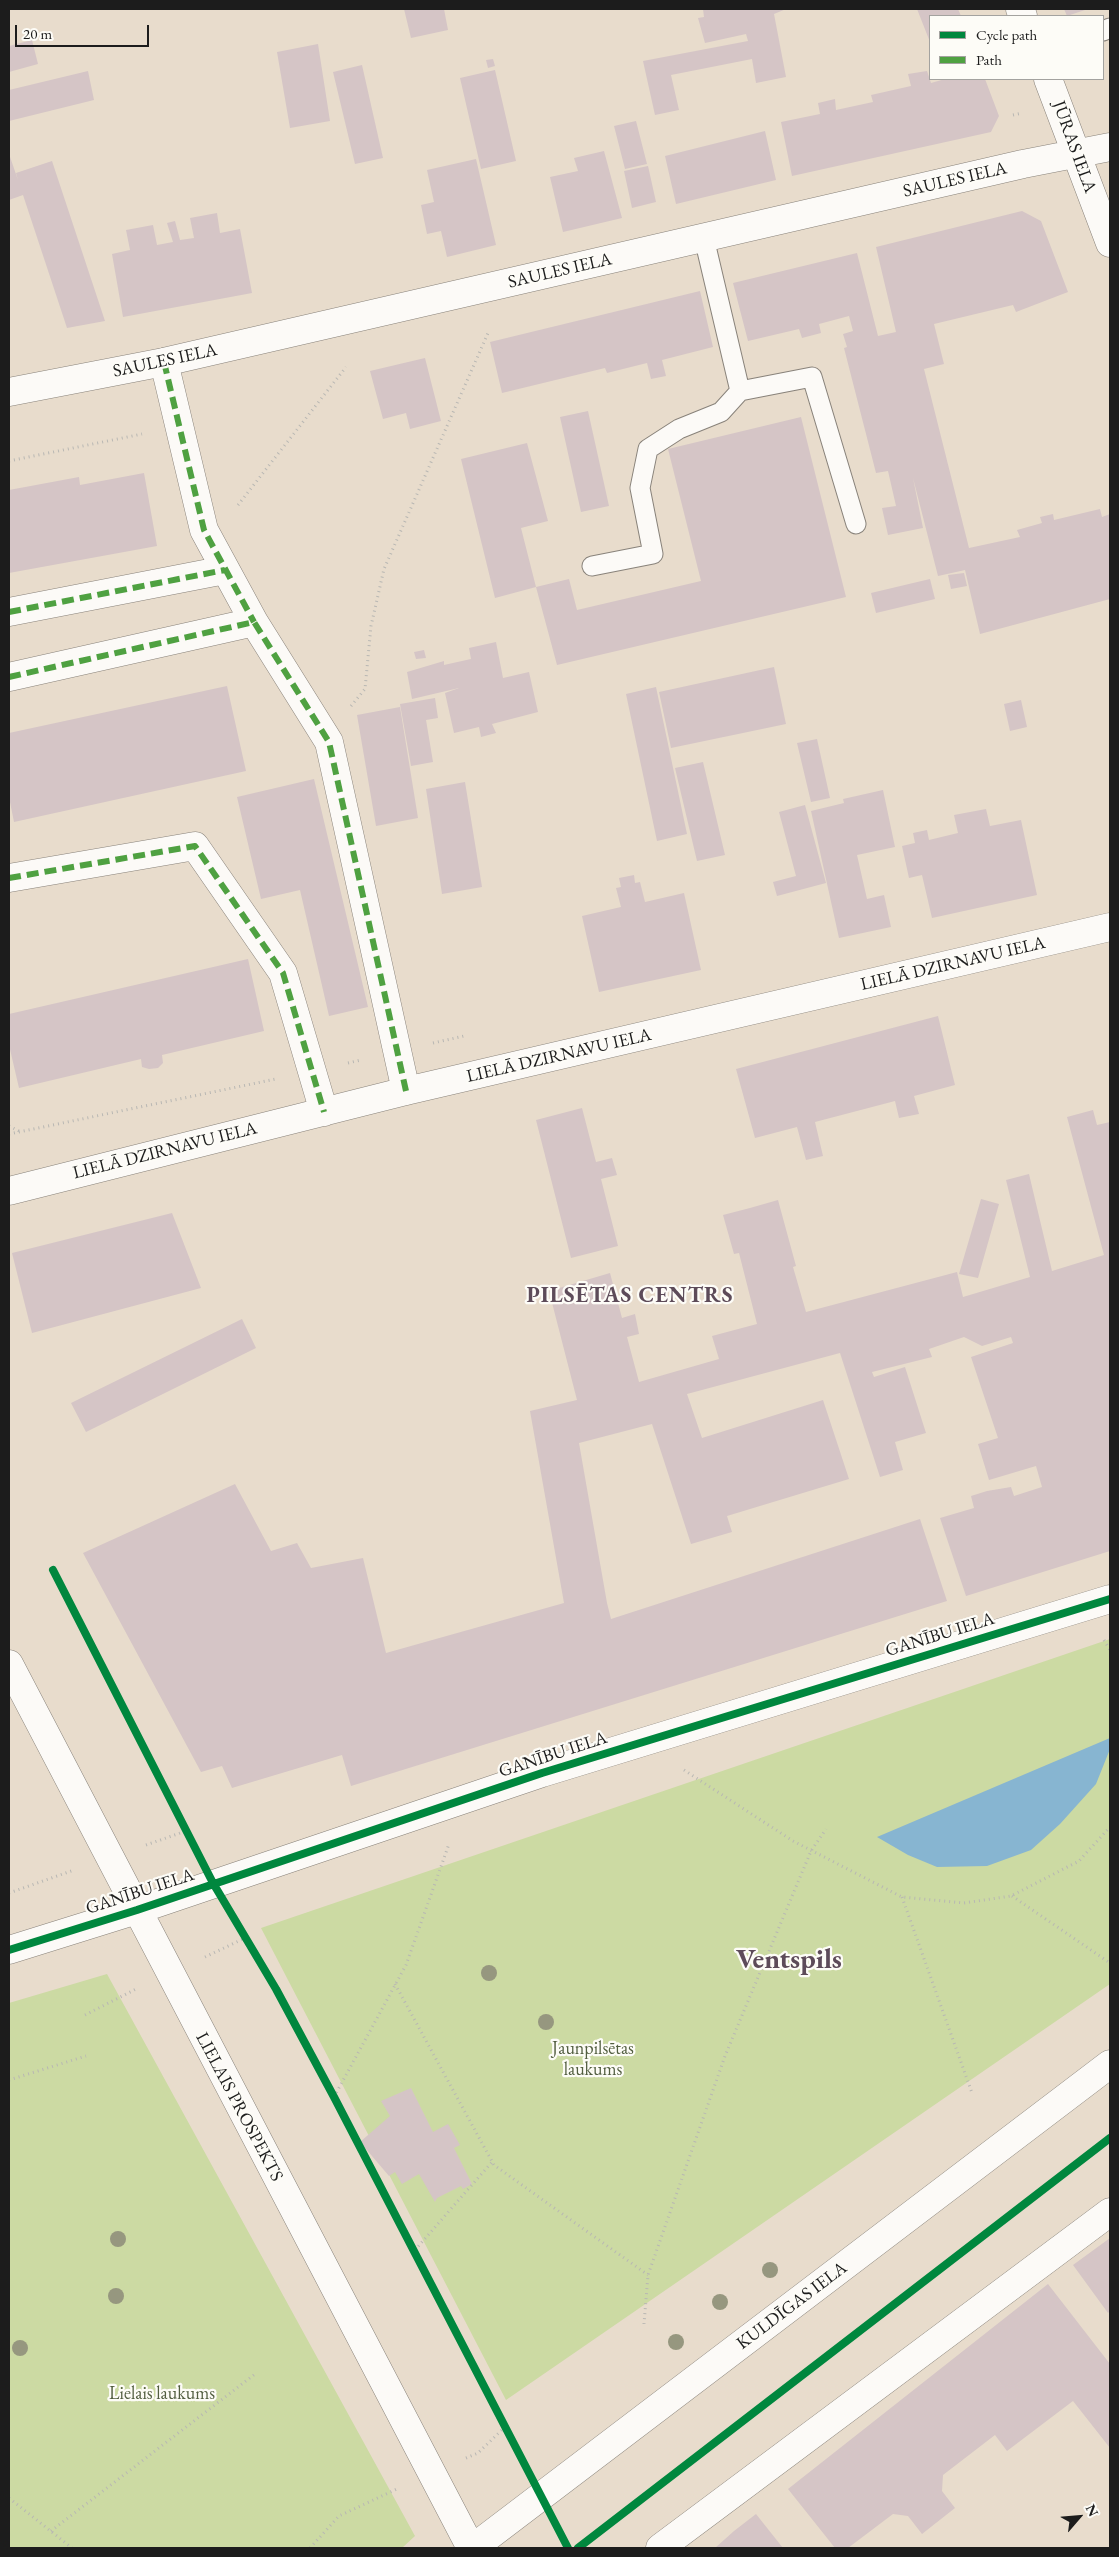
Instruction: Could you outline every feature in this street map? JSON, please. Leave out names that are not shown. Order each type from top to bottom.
[{"type":"street","name":"JŪRAS IELA","points":[[1048,80],[1110,243]]},
{"type":"street","name":"SAULES IELA","points":[[9,392],[164,362],[1110,146]]},
{"type":"street","points":[[164,362],[204,530],[254,622],[327,738],[406,1091]]},
{"type":"street","points":[[9,612],[225,570]]},
{"type":"street","points":[[9,677],[254,622]]},
{"type":"street","points":[[9,878],[195,846],[283,973],[324,1112]]},
{"type":"street","name":"LIELĀ DZIRNAVU IELA","points":[[9,1191],[406,1091],[1110,927]]},
{"type":"street","name":"GANĪBU IELA","points":[[9,1950],[137,1910],[542,1773],[1110,1599]]},
{"type":"street","name":"LIELAIS PROSPEKTS","points":[[9,1664],[472,2548]]},
{"type":"street","name":"KULDĪGAS IELA","points":[[472,2548],[1110,2064]]},
{"type":"street","points":[[660,2548],[1110,2212]]},
{"type":"lane","points":[[704,238],[740,391]]},
{"type":"lane","points":[[592,566],[653,554],[640,488],[648,449],[679,429],[721,412],[740,391],[812,377],[856,524]]},
{"type":"path","points":[[327,738],[365,689],[371,626],[384,568],[488,333]]},
{"type":"path","points":[[210,541],[346,367]]},
{"type":"path","points":[[9,461],[180,427]]},
{"type":"path","points":[[9,1126],[20,1131]]},
{"type":"path","points":[[677,1766],[811,1851],[902,1897],[964,1903],[1011,1896],[1079,1861],[1110,1827]]},
{"type":"path","points":[[182,1822],[213,1883]]},
{"type":"path","points":[[644,2324],[648,2275],[725,2056],[811,1851],[826,1829]]},
{"type":"path","points":[[334,2097],[406,1965],[452,1836]]},
{"type":"path","points":[[9,1893],[24,1888]]},
{"type":"path","points":[[1011,1896],[1110,1963]]},
{"type":"path","points":[[902,1897],[972,2093]]},
{"type":"path","points":[[241,1932],[250,1947]]},
{"type":"path","points":[[395,1984],[492,2162],[648,2275]]},
{"type":"path","points":[[9,2080],[86,2056]]},
{"type":"path","points":[[330,2088],[339,2105]]},
{"type":"path","points":[[415,2250],[492,2162]]},
{"type":"path","points":[[410,2242],[419,2259]]},
{"type":"path","points":[[51,2531],[255,2374]]},
{"type":"path","points":[[502,2417],[511,2435]]},
{"type":"path","points":[[9,2498],[72,2548]]},
{"type":"green space","name":"Jaunpilsētas laukums","points":[[1110,1639],[1110,1984],[506,2400],[261,1928]]},
{"type":"green space","name":"Lielais laukums","points":[[107,1974],[415,2536],[402,2548],[9,2548],[9,2003]]},
{"type":"water","points":[[1110,1738],[1110,1749],[1096,1784],[1060,1824],[1031,1850],[987,1866],[937,1867],[908,1855],[877,1837]]},
{"type":"building","points":[[404,9],[444,9],[448,30],[411,38]]},
{"type":"building","points":[[703,9],[786,9],[774,14],[786,77],[756,83],[752,59],[671,75],[679,110],[655,115],[643,61],[748,41],[746,34],[705,43],[698,18],[704,17]]},
{"type":"building","points":[[917,9],[958,9],[961,15],[929,15],[929,39]]},
{"type":"building","points":[[1064,9],[1088,9],[1070,15],[1067,15]]},
{"type":"building","points":[[32,40],[38,64],[9,72],[9,46]]},
{"type":"building","points":[[318,44],[330,121],[290,128],[277,52]]},
{"type":"building","points":[[493,59],[495,66],[488,68],[486,60]]},
{"type":"building","points":[[362,65],[383,158],[355,164],[333,72]]},
{"type":"building","points":[[495,70],[516,161],[481,169],[460,78]]},
{"type":"building","points":[[88,71],[94,100],[9,121],[9,90]]},
{"type":"building","points":[[927,71],[931,83],[942,80],[985,80],[999,116],[991,132],[792,176],[781,122],[820,114],[818,103],[835,99],[836,110],[873,102],[871,95],[911,86],[908,74]]},
{"type":"building","points":[[636,121],[647,164],[625,169],[614,126]]},
{"type":"building","points":[[765,131],[776,180],[676,204],[665,156]]},
{"type":"building","points":[[604,151],[622,218],[563,232],[550,177],[578,171],[574,158]]},
{"type":"building","points":[[9,154],[18,180],[16,173],[52,161],[105,321],[67,328],[23,195],[9,200]]},
{"type":"building","points":[[476,159],[496,245],[447,257],[441,231],[427,234],[421,205],[434,202],[427,170]]},
{"type":"building","points":[[648,166],[656,202],[632,208],[624,171]]},
{"type":"building","points":[[1022,211],[1041,221],[1068,292],[1016,312],[1013,305],[934,324],[944,364],[924,369],[969,548],[1020,537],[1017,530],[1042,523],[1040,517],[1053,514],[1054,520],[1100,509],[1102,517],[1110,514],[1110,599],[980,634],[965,570],[938,576],[913,478],[923,528],[888,535],[882,508],[896,506],[888,471],[876,473],[844,348],[847,347],[843,334],[853,331],[849,316],[819,324],[821,333],[802,338],[799,329],[748,341],[733,283],[857,253],[878,336],[896,332],[876,247]]},
{"type":"building","points":[[217,213],[220,233],[240,229],[252,293],[123,317],[112,254],[130,250],[126,230],[153,225],[157,245],[173,242],[167,223],[175,221],[180,240],[194,238],[190,218]]},
{"type":"building","points":[[700,291],[713,347],[662,360],[666,376],[651,379],[647,363],[607,373],[605,368],[502,393],[490,342]]},
{"type":"building","points":[[425,358],[441,421],[410,429],[406,413],[383,419],[370,371]]},
{"type":"building","points":[[588,411],[609,506],[581,512],[560,417]]},
{"type":"building","points":[[801,417],[846,597],[557,665],[536,587],[569,579],[577,610],[701,581],[668,449]]},
{"type":"building","points":[[527,443],[548,521],[521,528],[536,587],[495,598],[461,459]]},
{"type":"building","points":[[144,473],[157,546],[9,573],[9,490],[79,477],[80,485]]},
{"type":"building","points":[[964,573],[967,586],[951,589],[948,575]]},
{"type":"building","points":[[930,579],[935,599],[876,613],[871,593]]},
{"type":"building","points":[[496,642],[503,678],[529,672],[538,712],[492,724],[496,733],[481,737],[479,727],[454,733],[445,693],[459,688],[412,699],[407,672],[444,661],[444,665],[471,659],[469,648]]},
{"type":"building","points":[[424,650],[426,658],[416,659],[414,652]]},
{"type":"building","points":[[774,667],[786,724],[671,748],[659,692]]},
{"type":"building","points":[[227,686],[246,771],[14,822],[9,797],[9,733]]},
{"type":"building","points":[[656,687],[687,834],[657,841],[626,694]]},
{"type":"building","points":[[435,698],[438,718],[426,720],[433,762],[411,766],[400,704]]},
{"type":"building","points":[[1021,700],[1027,727],[1010,731],[1004,704]]},
{"type":"building","points":[[400,707],[418,818],[376,826],[357,715]]},
{"type":"building","points":[[817,739],[830,798],[811,802],[797,743]]},
{"type":"building","points":[[703,762],[725,855],[697,861],[675,768]]},
{"type":"building","points":[[314,779],[368,1007],[329,1016],[300,890],[261,899],[237,797]]},
{"type":"building","points":[[465,782],[482,887],[442,894],[426,789]]},
{"type":"building","points":[[883,790],[895,847],[857,855],[867,899],[884,895],[891,927],[839,938],[811,811],[844,803],[843,799]]},
{"type":"building","points":[[805,805],[826,883],[777,896],[773,882],[796,876],[779,812]]},
{"type":"building","points":[[986,809],[990,826],[1021,820],[1037,895],[932,918],[922,875],[909,878],[902,846],[915,843],[913,833],[927,830],[929,840],[958,833],[954,815]]},
{"type":"building","points":[[634,875],[635,883],[640,882],[645,902],[684,893],[701,970],[599,992],[582,916],[621,907],[616,888],[621,887],[619,878]]},
{"type":"building","points":[[248,959],[264,1031],[162,1055],[163,1063],[158,1068],[149,1069],[142,1067],[141,1059],[19,1088],[9,1045],[9,1014]]},
{"type":"building","points":[[938,1016],[955,1085],[914,1096],[919,1114],[899,1118],[895,1101],[815,1122],[823,1156],[806,1160],[797,1127],[755,1138],[736,1069]]},
{"type":"building","points":[[582,1108],[596,1162],[612,1158],[617,1175],[601,1179],[618,1246],[571,1258],[536,1120]]},
{"type":"building","points":[[1093,1110],[1097,1125],[1110,1122],[1110,1551],[966,1596],[940,1518],[974,1508],[971,1496],[987,1491],[1011,1487],[1014,1496],[1042,1487],[1036,1466],[989,1480],[978,1444],[998,1438],[971,1357],[1013,1343],[1011,1337],[982,1346],[964,1337],[929,1349],[932,1357],[872,1372],[874,1377],[905,1367],[926,1433],[895,1442],[903,1470],[880,1477],[840,1353],[687,1394],[702,1438],[823,1400],[849,1479],[727,1516],[732,1532],[691,1544],[652,1424],[579,1443],[611,1619],[920,1519],[947,1601],[351,1786],[342,1755],[232,1788],[222,1766],[201,1772],[83,1553],[235,1484],[271,1551],[297,1543],[311,1568],[363,1558],[386,1653],[564,1603],[530,1411],[577,1400],[549,1291],[610,1273],[622,1318],[635,1314],[639,1334],[627,1337],[639,1382],[719,1359],[712,1336],[757,1324],[739,1253],[734,1254],[723,1215],[778,1200],[796,1266],[793,1267],[806,1312],[957,1272],[963,1297],[1030,1277],[1006,1180],[1029,1174],[1052,1271],[1104,1255],[1067,1117]]},
{"type":"building","points":[[981,1199],[999,1204],[978,1278],[959,1274]]},
{"type":"building","points":[[172,1213],[201,1288],[32,1333],[12,1253]]},
{"type":"building","points":[[242,1319],[256,1348],[86,1432],[71,1403]]},
{"type":"building","points":[[411,2088],[433,2132],[448,2124],[460,2145],[454,2148],[472,2184],[463,2189],[461,2186],[437,2198],[435,2202],[419,2174],[402,2184],[395,2172],[389,2176],[360,2142],[390,2116],[381,2101]]},
{"type":"building","points":[[1110,2238],[1110,2311],[1108,2313],[1073,2265]]},
{"type":"building","points":[[1048,2284],[1110,2364],[1110,2448],[1073,2401],[1007,2451],[995,2435],[943,2475],[942,2491],[955,2508],[922,2534],[908,2516],[893,2514],[848,2548],[835,2548],[788,2489]]},
{"type":"building","points":[[756,2514],[783,2548],[715,2548],[734,2531]]},
{"type":"marked path","points":[[164,362],[204,530],[254,622]]},
{"type":"marked path","points":[[9,612],[225,570]]},
{"type":"marked path","points":[[9,677],[254,622],[329,742],[406,1091]]},
{"type":"marked path","points":[[9,878],[195,846],[283,973],[324,1112]]},
{"type":"cycle path","points":[[53,1570],[213,1883],[276,1989],[334,2097],[568,2548]]},
{"type":"cycle path","points":[[9,1950],[137,1910],[542,1773],[1110,1599]]},
{"type":"cycle path","points":[[578,2548],[1110,2138]]},
{"type":"district","name":"PILSĒTAS CENTRS","points":[[630,1296]]},
{"type":"district","name":"Ventspils","points":[[789,1960]]}]
